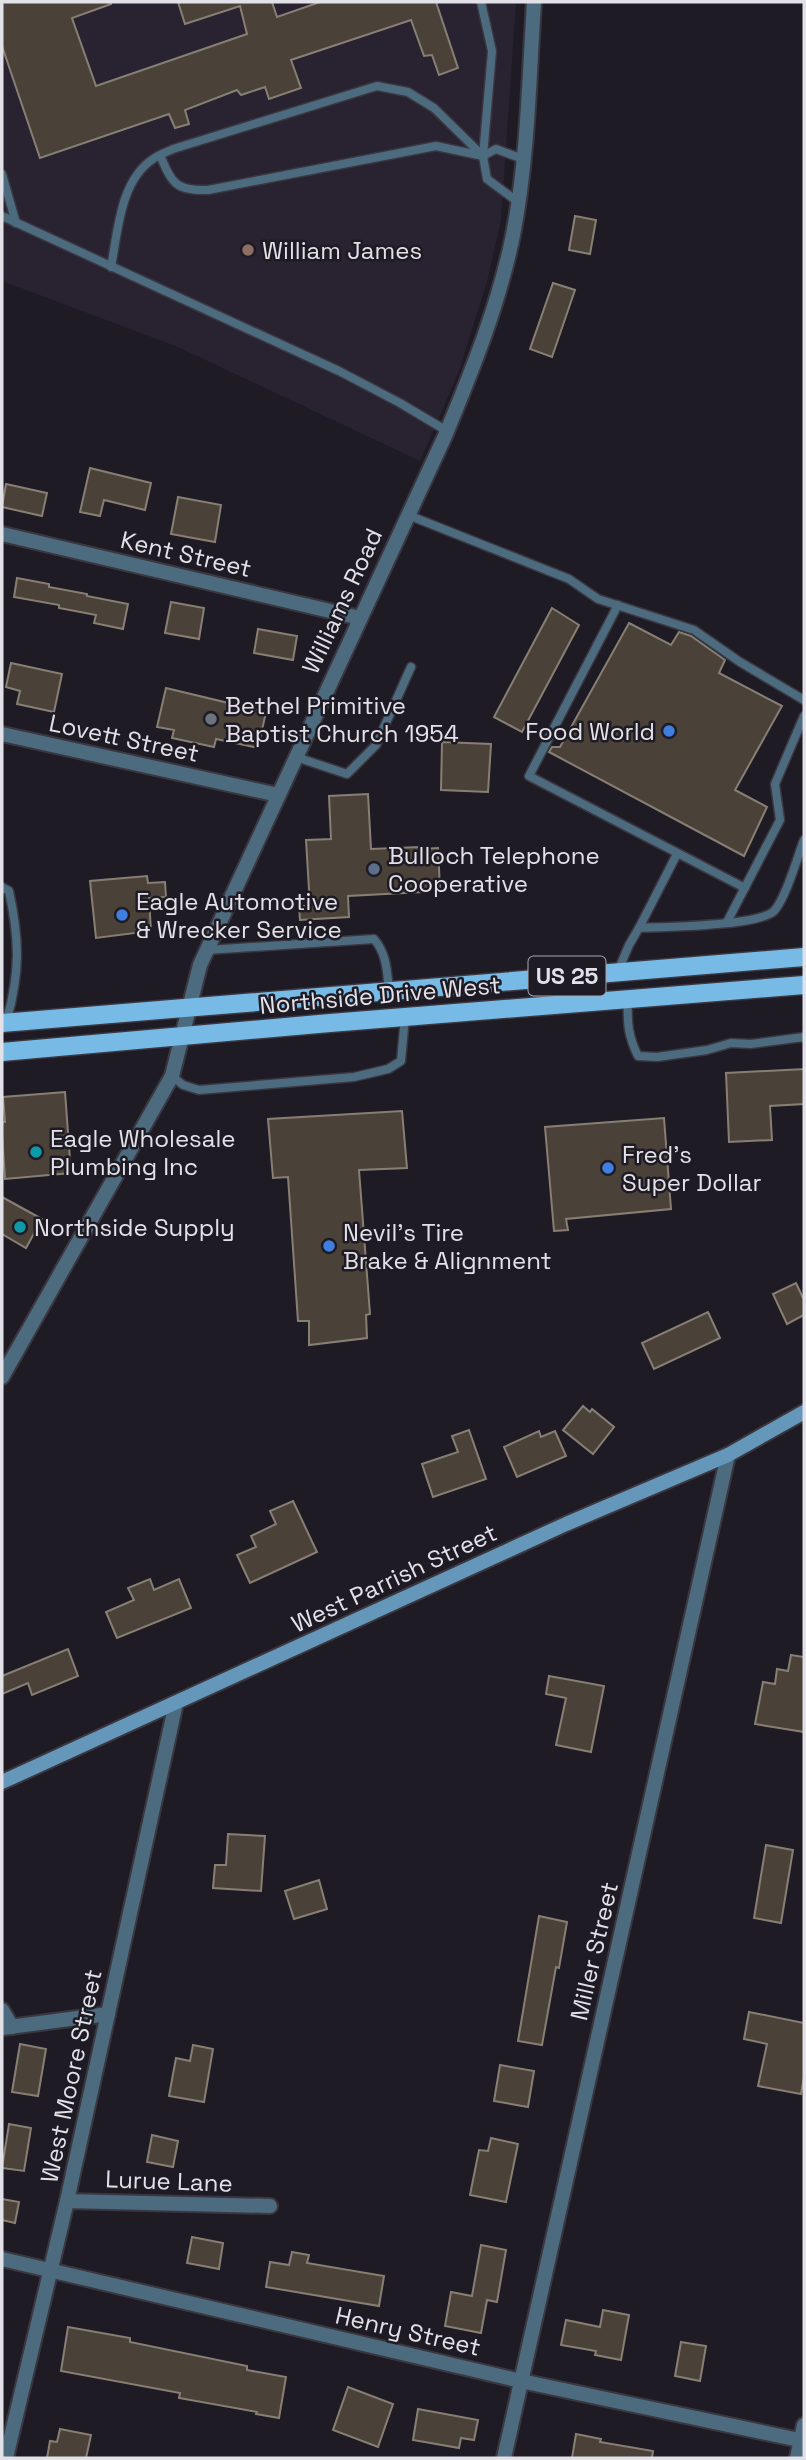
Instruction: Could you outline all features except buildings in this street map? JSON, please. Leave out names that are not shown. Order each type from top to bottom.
[{"type":"main road","name":"Northside Drive West","points":[[4,1023],[804,957]]},
{"type":"main road","name":"Northside Drive West","points":[[2,1052],[804,985]]},
{"type":"street","name":"Williams Road","points":[[2,1377],[172,1076],[200,965],[447,431],[480,349],[512,236],[518,202],[534,2]]},
{"type":"street","name":"Kent Street","points":[[2,534],[360,618]]},
{"type":"street","name":"Lovett Street","points":[[2,734],[278,795]]},
{"type":"street","name":"West Parrish Street","points":[[2,1782],[566,1524],[728,1455],[804,1412]]},
{"type":"street","name":"Miller Street","points":[[504,2458],[728,1455]]},
{"type":"street","name":"West Moore Street","points":[[6,2458],[67,2201],[176,1703]]},
{"type":"street","points":[[2,2010],[7,2028],[108,2014]]},
{"type":"street","name":"Lurue Lane","points":[[67,2201],[270,2206]]},
{"type":"street","name":"Henry Street","points":[[2,2259],[521,2381],[803,2436]]},
{"type":"street","points":[[797,2458],[803,2436]]},
{"type":"lane","points":[[481,2],[492,51],[482,156],[487,179],[518,202]]},
{"type":"lane","points":[[111,267],[122,209],[134,178],[153,158],[377,86],[408,92],[434,108],[482,156]]},
{"type":"lane","points":[[160,155],[171,180],[189,191],[208,190],[436,146],[482,156],[496,149],[523,159]]},
{"type":"lane","points":[[2,174],[16,223]]},
{"type":"lane","points":[[2,215],[339,372],[447,431]]},
{"type":"lane","points":[[408,515],[569,579],[598,599],[694,629],[740,662],[804,700]]},
{"type":"lane","points":[[618,605],[529,776],[744,888]]},
{"type":"lane","points":[[296,757],[347,774],[376,745],[411,667]]},
{"type":"lane","points":[[727,922],[780,820],[775,784],[804,716]]},
{"type":"lane","points":[[639,928],[727,922],[771,914],[779,905],[804,840]]},
{"type":"lane","points":[[618,971],[677,854]]},
{"type":"lane","points":[[2,887],[9,891],[19,957],[13,1001],[4,1023]]},
{"type":"lane","points":[[207,950],[373,939],[386,961],[389,991]]},
{"type":"lane","points":[[628,1000],[627,1029],[638,1056],[657,1057],[731,1044],[804,1037]]},
{"type":"lane","points":[[172,1076],[183,1085],[199,1090],[354,1077],[388,1069],[401,1061],[405,1017]]},
{"type":"shaded area","name":"William James","points":[[2,2],[516,2],[501,220],[487,282],[458,374],[420,461],[178,347],[2,281]]},
{"type":"place","name":"William James","points":[[248,250]]},
{"type":"place","name":"Bethel Primitive Baptist Church 1954","points":[[211,719]]},
{"type":"place","name":"Food World","points":[[669,731]]},
{"type":"place","name":"Bulloch Telephone Cooperative","points":[[374,869]]},
{"type":"place","name":"Eagle Automotive & Wrecker Service","points":[[122,915]]},
{"type":"place","name":"Eagle Wholesale Plumbing Inc","points":[[36,1152]]},
{"type":"place","name":"Fred's Super Dollar","points":[[608,1168]]},
{"type":"place","name":"Northside Supply","points":[[20,1227]]},
{"type":"place","name":"Nevil's Tire Brake & Alignment","points":[[329,1246]]}]
